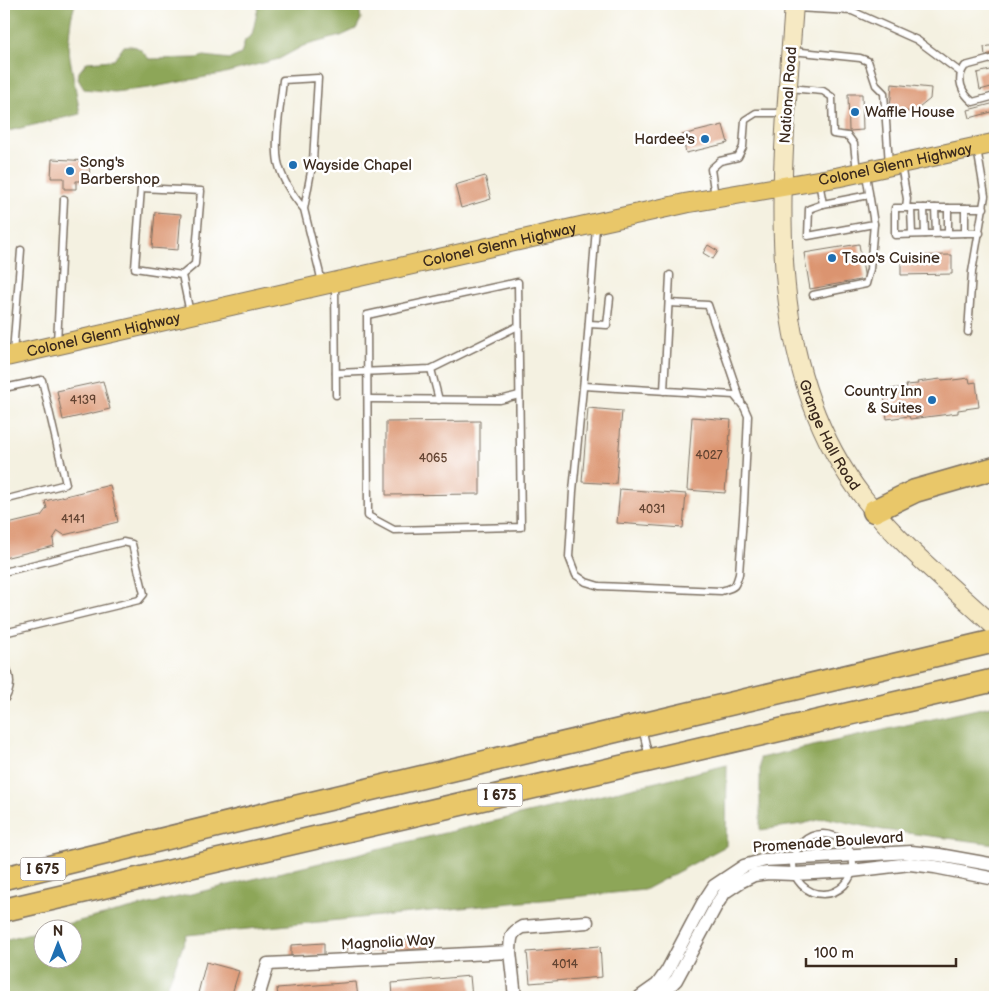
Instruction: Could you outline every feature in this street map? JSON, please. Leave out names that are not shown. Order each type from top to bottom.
[{"type":"highway","points":[[874,511],[915,491],[995,468]]},
{"type":"highway","name":"I 675","points":[[4,878],[995,641]]},
{"type":"highway","name":"I 675","points":[[4,910],[995,680]]},
{"type":"highway","points":[[4,871],[82,860]]},
{"type":"main road","name":"National Road","points":[[783,187],[794,6]]},
{"type":"main road","name":"Colonel Glenn Highway","points":[[8,356],[596,223],[716,198],[819,181],[995,143]]},
{"type":"main road","name":"Grange Hall Road","points":[[783,187],[784,276],[790,324],[798,361],[813,407],[831,446],[850,479],[874,511],[906,545],[995,627]]},
{"type":"street","name":"Promenade Boulevard","points":[[640,997],[657,985],[667,971],[714,886],[744,866],[764,860],[911,852],[995,865]]},
{"type":"street","name":"Promenade Boulevard","points":[[660,997],[676,980],[725,892],[754,875],[852,870],[910,864],[935,866],[995,878]]},
{"type":"street","points":[[515,997],[510,952],[511,937],[514,932],[522,927],[587,922]]},
{"type":"street","name":"Magnolia Way","points":[[258,997],[268,964],[510,952]]},
{"type":"lane","points":[[794,6],[852,11],[917,40],[960,72]]},
{"type":"lane","points":[[791,51],[860,58],[868,61],[876,85],[884,93],[895,165],[909,208],[912,234]]},
{"type":"lane","points":[[995,58],[965,66],[960,72],[961,84],[965,95],[973,102],[995,96]]},
{"type":"lane","points":[[304,209],[312,161],[318,78],[283,80],[277,148],[278,162],[284,180],[293,196],[304,209],[329,284],[336,395]]},
{"type":"lane","points":[[788,88],[823,92],[832,97],[833,134],[848,136],[854,144],[869,195],[874,224],[870,269],[866,284],[813,295]]},
{"type":"lane","points":[[716,198],[711,169],[720,161],[738,157],[743,147],[745,120],[756,113],[787,113]]},
{"type":"lane","points":[[968,332],[972,272],[985,196],[977,147]]},
{"type":"lane","points":[[819,181],[823,204]]},
{"type":"lane","points":[[141,188],[201,191],[195,264],[182,275],[135,268],[141,188]]},
{"type":"lane","points":[[869,195],[823,204],[808,209],[808,236],[874,224]]},
{"type":"lane","points":[[57,344],[64,199]]},
{"type":"lane","points":[[980,233],[895,234],[895,208],[984,208]]},
{"type":"lane","points":[[924,208],[925,234]]},
{"type":"lane","points":[[935,208],[936,233]]},
{"type":"lane","points":[[948,208],[948,233]]},
{"type":"lane","points":[[965,208],[965,233]]},
{"type":"lane","points":[[596,223],[569,557],[576,575],[586,582],[599,586],[722,591],[733,588],[736,585],[739,574],[748,416],[708,305],[669,302]]},
{"type":"lane","points":[[8,356],[21,250]]},
{"type":"lane","points":[[182,275],[190,314]]},
{"type":"lane","points":[[664,391],[670,275]]},
{"type":"lane","points":[[518,282],[518,326],[521,527],[394,530],[368,516],[368,316],[518,282]]},
{"type":"lane","points":[[589,324],[607,325],[610,298]]},
{"type":"lane","points":[[336,374],[431,369],[518,326]]},
{"type":"lane","points":[[431,369],[439,400]]},
{"type":"lane","points":[[4,388],[42,380],[66,484],[4,500]]},
{"type":"lane","points":[[584,386],[734,395],[743,405]]},
{"type":"lane","points":[[368,399],[500,400],[519,395]]},
{"type":"lane","points":[[4,572],[122,542],[132,544],[144,594],[138,600],[4,634]]},
{"type":"lane","points":[[4,664],[8,671],[10,686],[4,700]]},
{"type":"lane","points":[[641,725],[650,760]]},
{"type":"lane","points":[[818,834],[834,836],[844,842],[852,856],[852,870],[848,880],[841,888],[832,892],[818,893],[806,889],[794,874],[793,858],[798,847],[805,839],[818,834]]},
{"type":"green space","points":[[4,4],[75,4],[71,19],[68,47],[80,114],[4,132]]},
{"type":"green space","points":[[259,4],[356,4],[359,6],[361,19],[356,29],[341,36],[303,46],[279,59],[221,74],[149,88],[114,92],[84,89],[78,79],[79,72],[87,62],[114,60],[124,46],[139,48],[149,59],[197,58],[204,56],[230,59],[241,54],[245,40],[252,35]]},
{"type":"green space","points":[[995,705],[995,844],[883,830],[826,818],[802,824],[760,830],[760,758]]},
{"type":"green space","points":[[727,765],[726,846],[644,890],[187,935],[163,997],[4,997],[4,940],[32,933],[32,968],[82,968],[82,920]]},
{"type":"building","points":[[995,45],[995,53],[985,55],[984,47]]},
{"type":"building","points":[[995,69],[995,86],[980,90],[977,73]]},
{"type":"building","points":[[892,84],[931,88],[930,99],[914,112],[890,109]]},
{"type":"building","name":"Waffle House","points":[[848,94],[862,94],[863,130],[849,131]]},
{"type":"building","points":[[995,103],[995,111],[970,118],[968,110]]},
{"type":"building","name":"Hardee's","points":[[723,125],[728,143],[686,153],[682,135]]},
{"type":"building","points":[[52,159],[90,161],[89,181],[76,181],[76,189],[64,189],[64,178],[51,178]]},
{"type":"building","points":[[485,176],[491,199],[461,208],[455,185]]},
{"type":"building","points":[[155,212],[181,214],[178,250],[152,248]]},
{"type":"building","points":[[859,244],[865,279],[810,289],[804,253]]},
{"type":"building","points":[[708,245],[718,251],[713,259],[703,253]]},
{"type":"building","points":[[952,255],[952,274],[901,275],[901,256]]},
{"type":"building","name":"Country Inn & Suites","points":[[969,378],[970,383],[976,382],[979,407],[958,410],[958,413],[910,419],[909,416],[887,419],[884,394],[890,393],[889,389],[907,387],[906,385],[918,384],[917,382]]},
{"type":"building","points":[[103,381],[110,409],[63,420],[57,391]]},
{"type":"building","points":[[588,408],[622,411],[616,484],[582,482]]},
{"type":"building","points":[[692,417],[731,420],[725,493],[687,490]]},
{"type":"building","points":[[480,421],[480,494],[386,495],[386,422]]},
{"type":"building","points":[[110,485],[118,522],[64,535],[58,531],[53,539],[54,546],[4,558],[4,525],[41,516],[47,508],[45,501]]},
{"type":"building","points":[[620,489],[686,494],[683,528],[617,523]]},
{"type":"building","points":[[431,938],[432,948],[397,951],[396,941]]},
{"type":"building","points":[[383,942],[383,952],[347,954],[347,944]]},
{"type":"building","points":[[324,943],[324,955],[291,956],[291,945]]},
{"type":"building","points":[[600,946],[602,977],[530,983],[527,952]]},
{"type":"building","points":[[206,962],[239,971],[231,997],[197,997]]},
{"type":"building","points":[[470,976],[472,997],[393,997],[392,983]]},
{"type":"building","points":[[356,982],[358,997],[278,997],[277,988]]},
{"type":"place","name":"Waffle House","points":[[855,112]]},
{"type":"place","name":"Hardee's","points":[[705,139]]},
{"type":"place","name":"Wayside Chapel","points":[[293,165]]},
{"type":"place","name":"Song's Barbershop","points":[[70,171]]},
{"type":"place","name":"Tsao's Cuisine","points":[[832,258]]},
{"type":"place","name":"Country Inn & Suites","points":[[932,400]]}]
